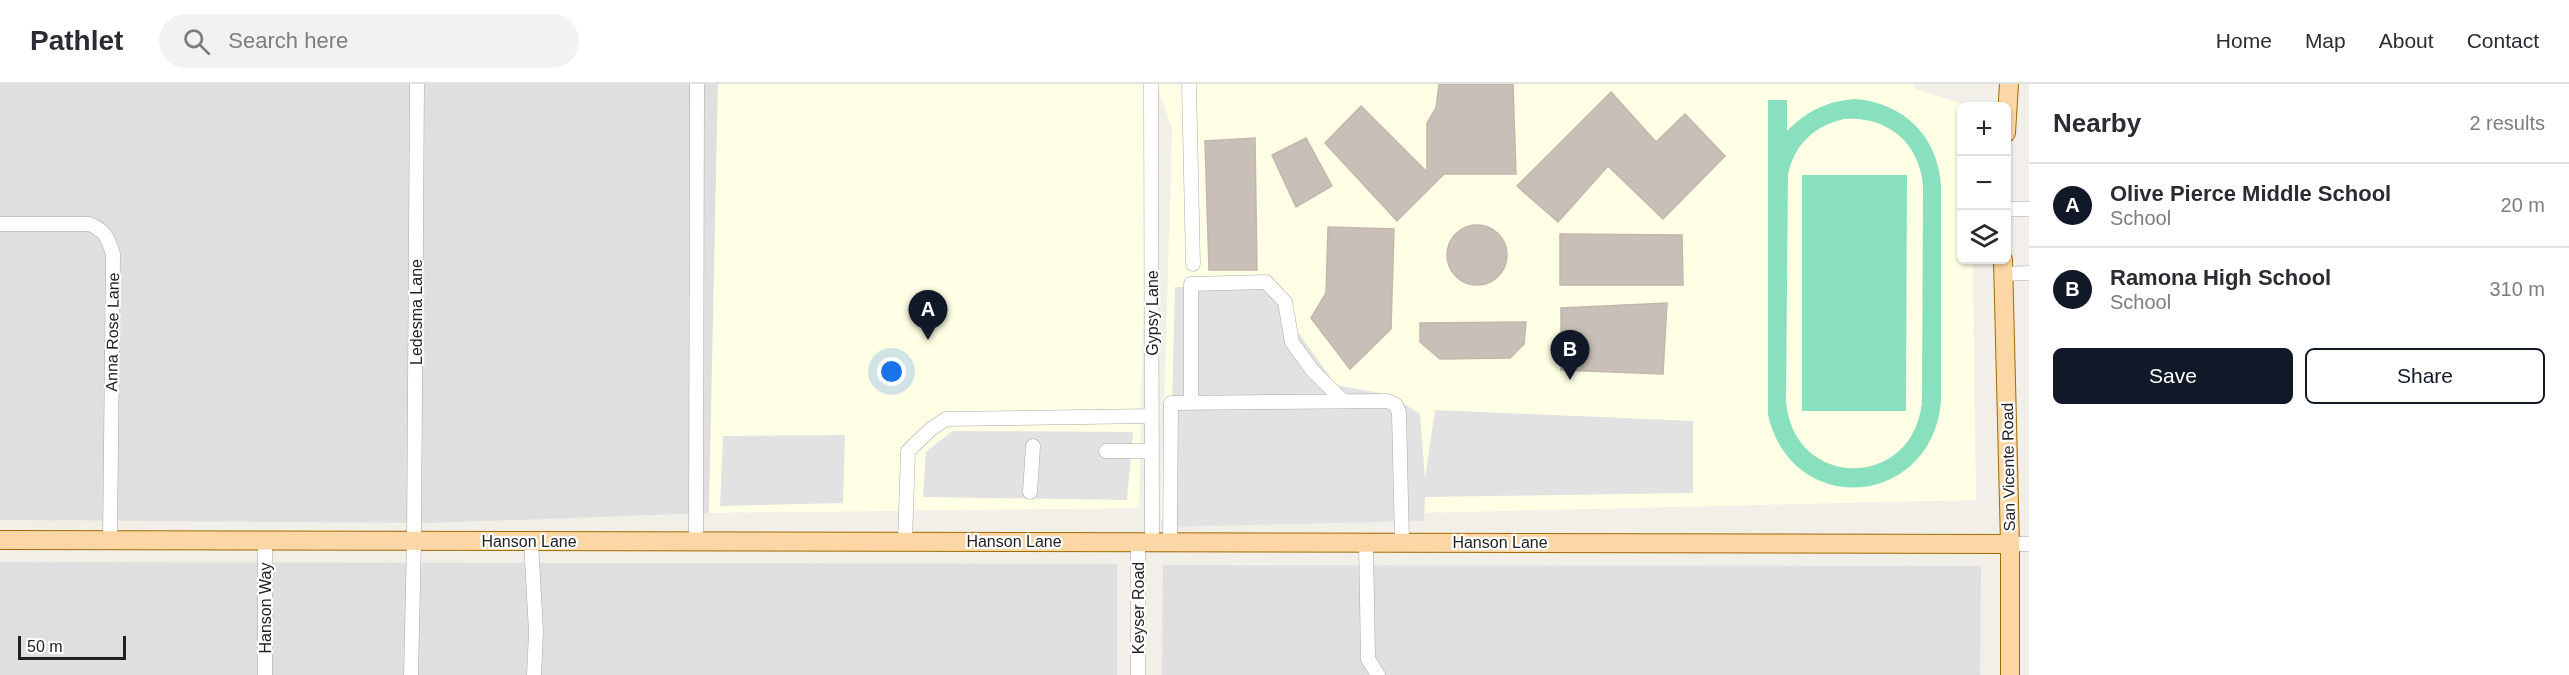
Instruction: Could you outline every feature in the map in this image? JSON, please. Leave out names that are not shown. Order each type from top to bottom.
[{"type":"main road","points":[[2008,102],[2009,84]]},
{"type":"main road","name":"San Vicente Road","points":[[2003,267],[2010,544],[2010,675]]},
{"type":"main road","name":"Hanson Lane","points":[[0,540],[2010,544]]},
{"type":"street","name":"Ledesma Lane","points":[[411,675],[417,84]]},
{"type":"street","points":[[696,541],[697,84]]},
{"type":"street","name":"Gypsy Lane","points":[[1151,84],[1153,541]]},
{"type":"street","points":[[1189,84],[1193,264]]},
{"type":"street","points":[[2011,209],[2029,209]]},
{"type":"street","name":"Anna Rose Lane","points":[[0,225],[89,224],[101,228],[107,236],[113,254],[110,540]]},
{"type":"street","points":[[2003,267],[2029,273]]},
{"type":"street","points":[[1191,403],[1191,284],[1266,282],[1285,302],[1287,325],[1292,342],[1312,370],[1343,401]]},
{"type":"street","points":[[1153,541],[1171,403],[1388,401],[1396,405],[1399,413],[1402,542]]},
{"type":"street","points":[[905,541],[908,451],[931,429],[946,419],[1151,416]]},
{"type":"street","points":[[1030,492],[1033,446]]},
{"type":"street","points":[[1107,451],[1152,451]]},
{"type":"street","name":"Hanson Way","points":[[265,540],[265,675]]},
{"type":"street","name":"Keyser Road","points":[[1137,675],[1153,541]]},
{"type":"street","points":[[531,542],[536,632],[534,675]]},
{"type":"street","points":[[1366,542],[1368,659],[1378,675]]},
{"type":"street","name":"Hanson Lane","points":[[2010,544],[2029,544]]},
{"type":"shaded area","points":[[0,84],[718,84],[709,513],[429,523],[0,520]]},
{"type":"shaded area","points":[[718,84],[1154,84],[1146,173],[1139,508],[709,513]]},
{"type":"shaded area","points":[[1156,84],[1914,84],[1915,89],[1958,102],[1957,264],[1973,264],[1976,500],[1161,519],[1172,128]]},
{"type":"shaded area","points":[[1271,285],[1289,302],[1297,331],[1336,385],[1390,395],[1420,414],[1425,479],[1435,410],[1693,421],[1693,493],[1425,497],[1424,521],[1169,527],[1175,287]]},
{"type":"shaded area","points":[[952,431],[1133,432],[1127,500],[923,497],[926,452]]},
{"type":"shaded area","points":[[845,435],[843,503],[720,506],[723,436]]},
{"type":"shaded area","points":[[0,562],[1117,564],[1117,675],[0,675]]},
{"type":"shaded area","points":[[1163,565],[1981,566],[1980,675],[1162,675]]},
{"type":"green space","points":[[1855,99],[1889,107],[1915,125],[1933,152],[1941,186],[1941,402],[1932,437],[1913,463],[1888,480],[1860,487],[1831,485],[1804,472],[1782,449],[1768,415],[1768,100],[1787,100],[1787,131],[1818,108],[1835,102]],"holes":[[[1860,119],[1887,127],[1898,135],[1908,144],[1920,170],[1923,185],[1922,402],[1914,431],[1898,452],[1877,464],[1853,468],[1830,464],[1809,451],[1793,430],[1786,401],[1788,174],[1795,154],[1807,138],[1833,122]]]},
{"type":"green space","points":[[1802,175],[1907,175],[1906,411],[1802,411]]},
{"type":"building","points":[[1439,84],[1513,84],[1516,174],[1444,174],[1397,221],[1325,143],[1361,106],[1427,172],[1427,123],[1436,108]]},
{"type":"building","points":[[1611,92],[1656,142],[1685,114],[1725,156],[1663,219],[1608,166],[1558,222],[1517,186]]},
{"type":"building","points":[[1255,138],[1257,270],[1209,270],[1205,141]]},
{"type":"building","points":[[1306,138],[1332,186],[1296,207],[1272,155]]},
{"type":"building","points":[[1477,225],[1498,234],[1507,255],[1498,276],[1477,285],[1456,276],[1447,255],[1456,234]]},
{"type":"building","points":[[1328,227],[1394,229],[1391,329],[1350,369],[1311,318],[1326,293]]},
{"type":"building","points":[[1560,234],[1682,235],[1683,285],[1560,285]]},
{"type":"building","points":[[1667,303],[1663,374],[1561,370],[1561,308]]},
{"type":"building","points":[[1526,322],[1524,344],[1510,358],[1440,359],[1420,342],[1420,323]]},
{"type":"place","name":"Olive Pierce Middle School","points":[[928,340]]},
{"type":"place","name":"Ramona High School","points":[[1570,380]]}]
